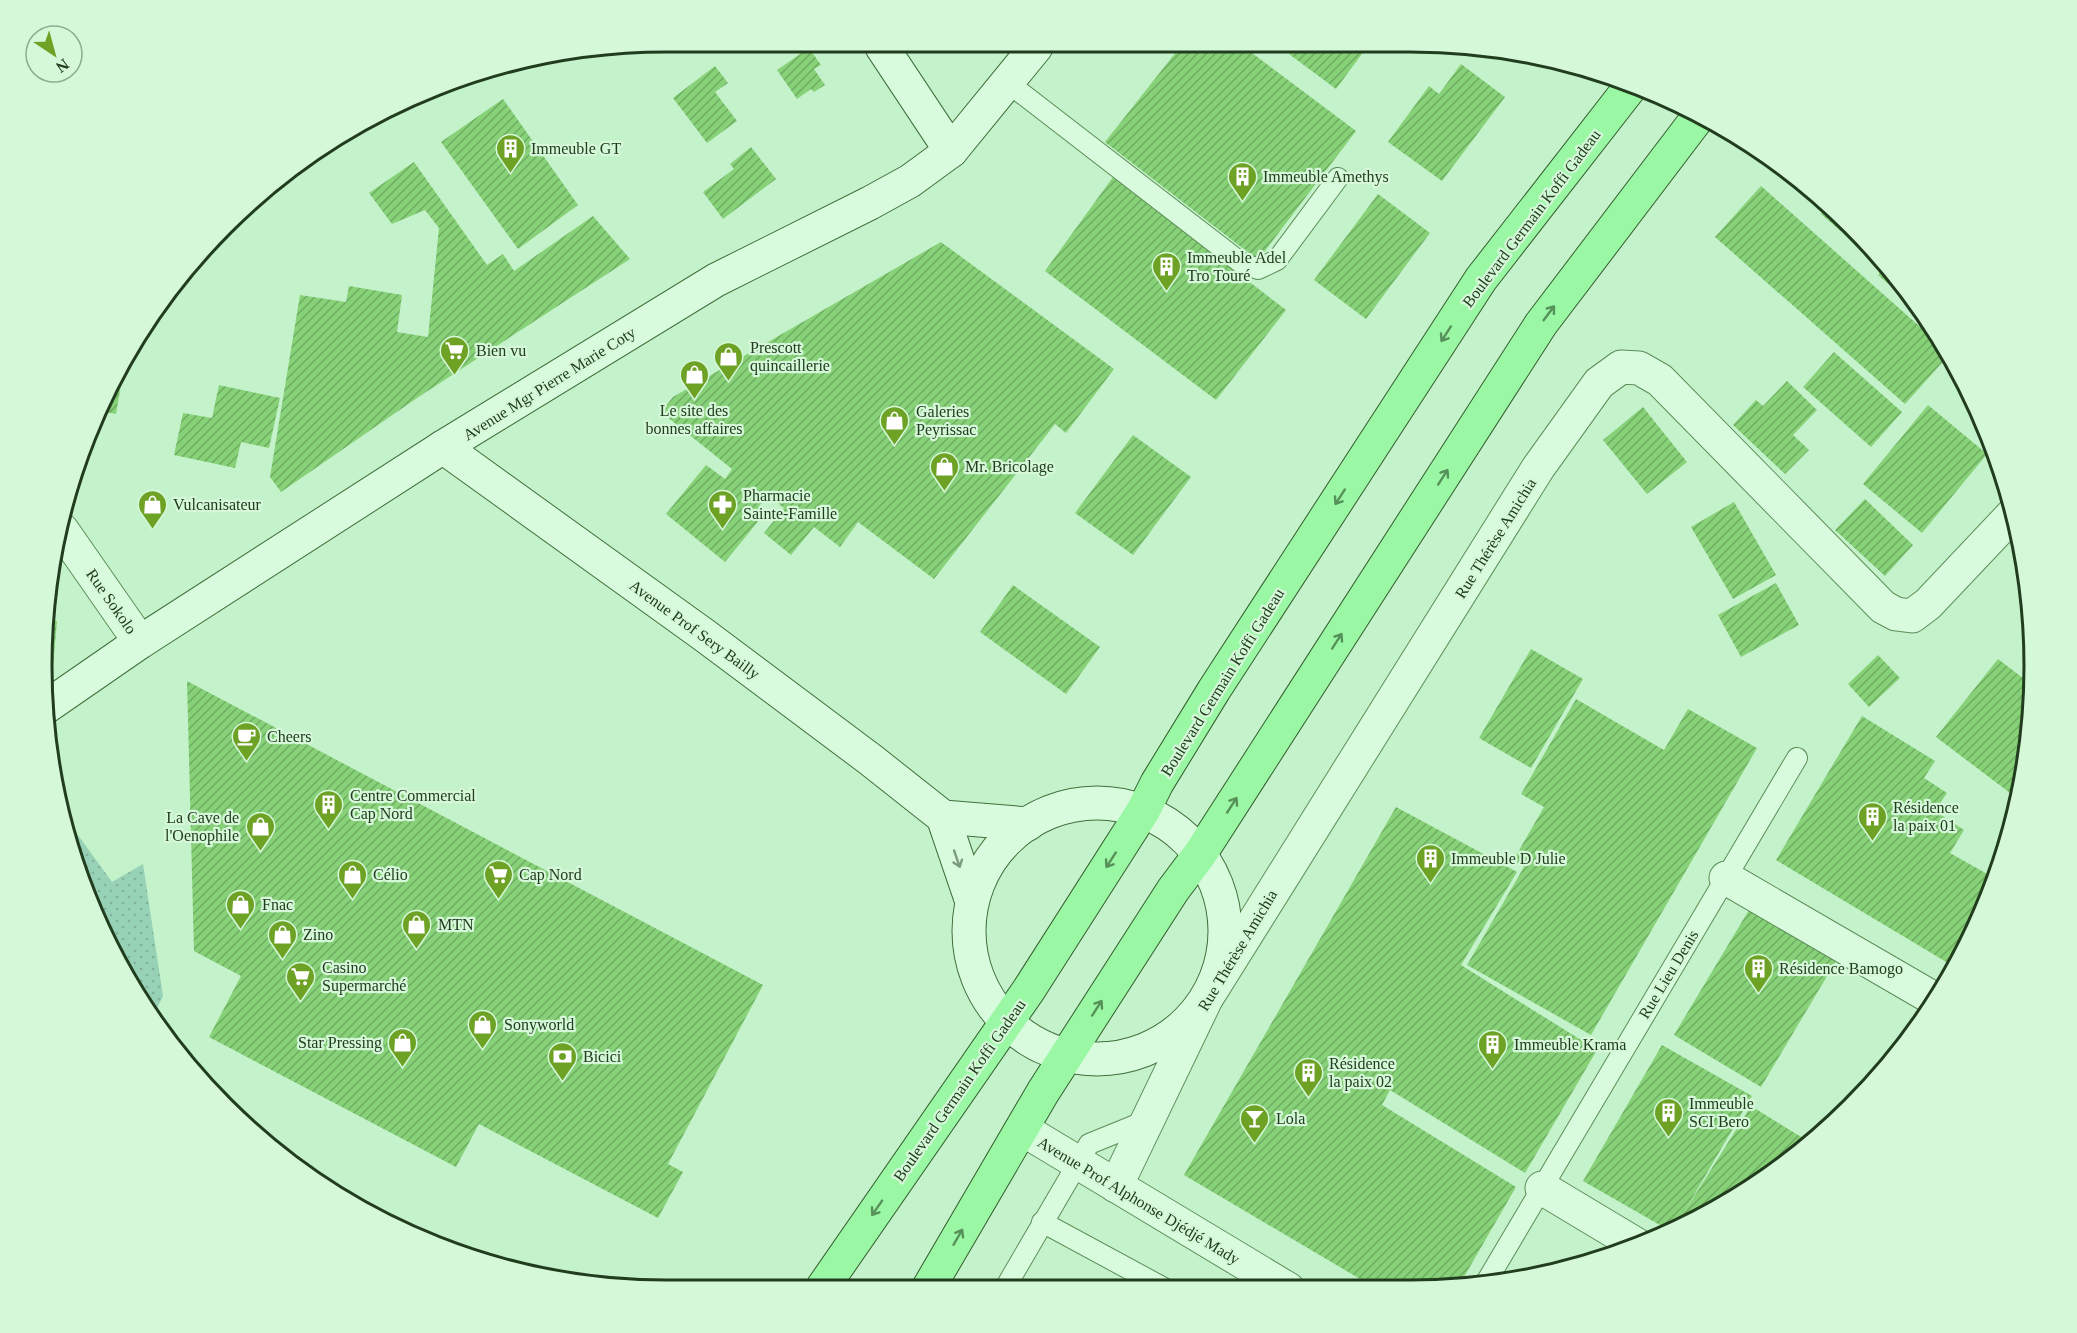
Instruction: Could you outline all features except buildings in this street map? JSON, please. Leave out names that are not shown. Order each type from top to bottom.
[{"type":"main road","name":"Boulevard Germain Koffi Gadeau","points":[[828,1280],[1006,1022],[1143,811],[1157,783],[1214,690],[1481,279],[1627,92]]},
{"type":"main road","points":[[933,1280],[1066,1057],[1173,890],[1200,854],[1541,324],[1694,122]]},
{"type":"street","points":[[885,52],[951,151]]},
{"type":"street","name":"Avenue Mgr Pierre Marie Coty","points":[[54,702],[140,642],[443,447],[716,280],[910,181],[951,151],[1032,52]]},
{"type":"street","name":"Rue Thérèse Amichia","points":[[1116,1186],[1206,999],[1538,468],[1599,383],[1621,367],[1639,368],[1660,380],[1883,607],[1896,614],[1912,616],[1928,604],[2007,521]]},
{"type":"street","name":"Avenue Prof Sery Bailly","points":[[443,447],[704,635],[943,816]]},
{"type":"street","name":"Rue Sokolo","points":[[66,536],[140,642]]},
{"type":"street","points":[[1095,803],[1120,804],[1143,811],[1184,836],[1200,854],[1214,878],[1222,901],[1225,927],[1224,951],[1206,999],[1191,1018],[1171,1035],[1148,1048],[1095,1062],[1066,1057],[1035,1046],[1006,1022],[986,994],[978,978],[970,952],[969,928],[972,902],[980,878],[1010,837],[1049,812],[1073,805],[1095,803]]},
{"type":"street","points":[[972,902],[943,816],[1028,824]]},
{"type":"street","points":[[1726,878],[1929,996]]},
{"type":"street","name":"Avenue Prof Alphonse Djédjé Mady","points":[[1022,1129],[1273,1280]]},
{"type":"street","points":[[1542,1188],[1629,1240]]},
{"type":"lane","points":[[1007,82],[1240,262],[1258,269],[1277,260],[1338,178]]},
{"type":"lane","name":"Rue Lieu Denis","points":[[1490,1275],[1797,758]]},
{"type":"lane","points":[[1009,1280],[1089,1144],[1148,1120]]},
{"type":"lane","points":[[1042,1222],[1149,1280]]},
{"type":"green space","points":[[75,831],[112,882],[143,864],[163,996],[157,1009],[135,974],[99,901]]},
{"type":"place","name":"Immeuble GT","points":[[510,174]]},
{"type":"place","name":"Immeuble Amethys","points":[[1242,202]]},
{"type":"place","name":"Immeuble Adel Tro Touré","points":[[1166,292]]},
{"type":"place","name":"Bien vu","points":[[455,376]]},
{"type":"place","name":"Prescott quincaillerie","points":[[729,382]]},
{"type":"place","name":"Le site des bonnes affaires","points":[[694,400]]},
{"type":"place","name":"Galeries Peyrissac","points":[[895,446]]},
{"type":"place","name":"Mr. Bricolage","points":[[944,492]]},
{"type":"place","name":"Vulcanisateur","points":[[152,530]]},
{"type":"place","name":"Pharmacie Sainte-Famille","points":[[722,530]]},
{"type":"place","name":"Cheers","points":[[246,762]]},
{"type":"place","name":"Centre Commercial Cap Nord","points":[[329,830]]},
{"type":"place","name":"Résidence la paix 01","points":[[1872,842]]},
{"type":"place","name":"La Cave de l'Oenophile","points":[[260,852]]},
{"type":"place","name":"Immeuble D Julie","points":[[1430,884]]},
{"type":"place","name":"Célio","points":[[352,900]]},
{"type":"place","name":"Cap Nord","points":[[498,900]]},
{"type":"place","name":"Fnac","points":[[241,930]]},
{"type":"place","name":"MTN","points":[[417,950]]},
{"type":"place","name":"Zino","points":[[282,960]]},
{"type":"place","name":"Résidence Bamogo","points":[[1758,994]]},
{"type":"place","name":"Casino Supermarché","points":[[301,1002]]},
{"type":"place","name":"Sonyworld","points":[[483,1050]]},
{"type":"place","name":"Star Pressing","points":[[403,1068]]},
{"type":"place","name":"Immeuble Krama","points":[[1493,1070]]},
{"type":"place","name":"Bicici","points":[[562,1082]]},
{"type":"place","name":"Résidence la paix 02","points":[[1308,1098]]},
{"type":"place","name":"Immeuble SCI Bero","points":[[1668,1138]]},
{"type":"place","name":"Lola","points":[[1255,1144]]}]
